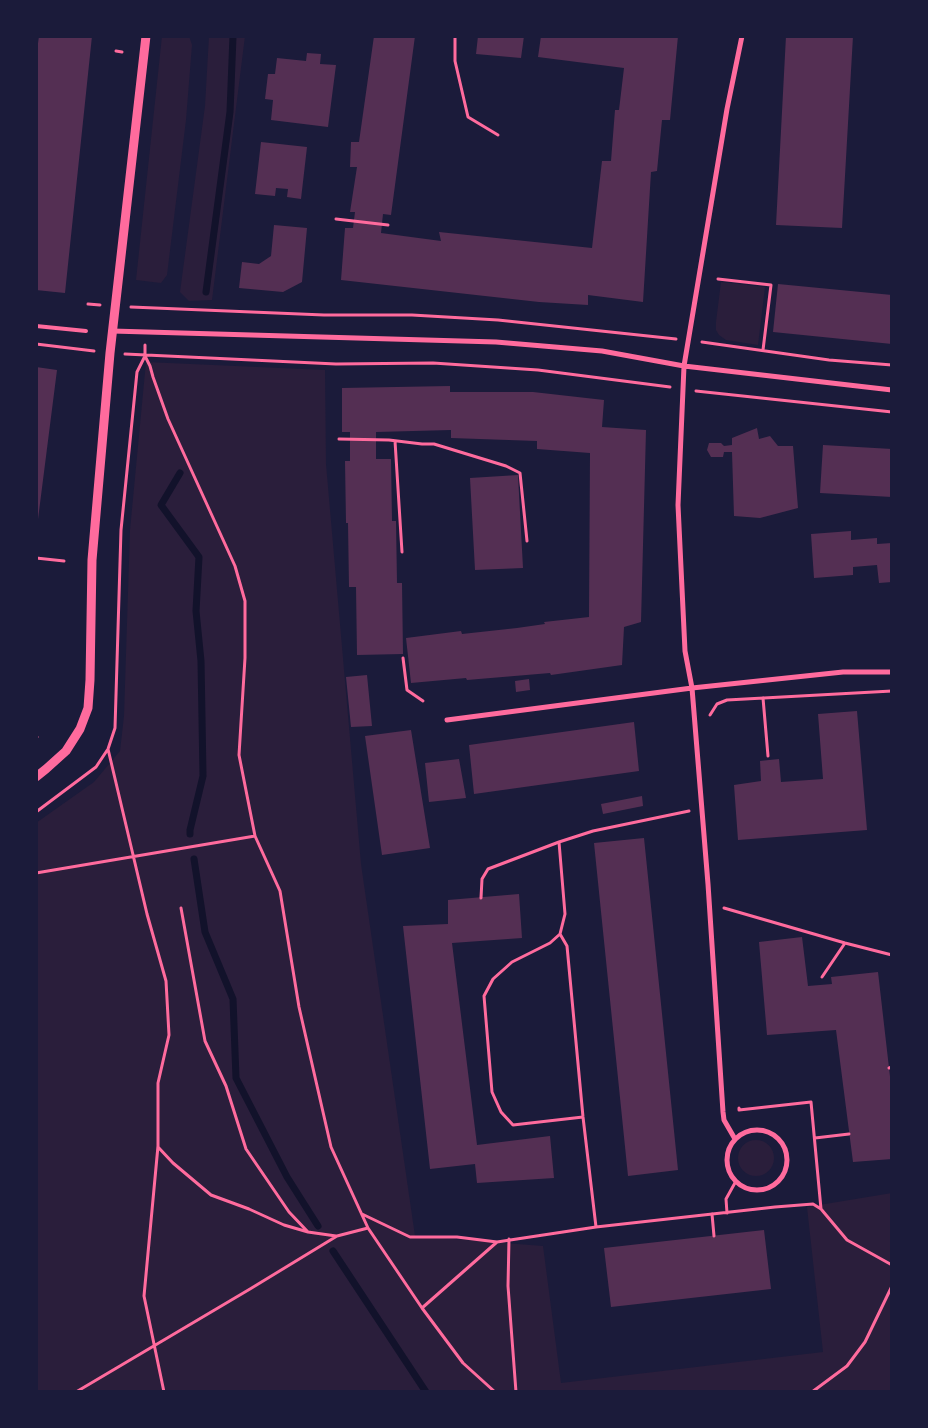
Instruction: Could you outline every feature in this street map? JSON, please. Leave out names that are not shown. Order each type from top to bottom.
[{"type":"street","points":[[36,777],[66,751],[80,729],[88,708],[92,560],[112,331],[146,36]]},
{"type":"street","points":[[735,1140],[724,1120],[723,1112],[710,903],[692,688],[685,651],[678,505],[684,366],[742,36]]},
{"type":"street","points":[[112,331],[496,342],[602,352],[684,366],[892,390]]},
{"type":"street","points":[[447,720],[692,688],[843,672],[892,672]]},
{"type":"street","points":[[752,1130],[762,1130],[779,1140],[784,1148],[786,1167],[782,1176],[775,1183],[767,1188],[757,1190],[747,1188],[736,1181],[728,1167],[727,1157],[729,1148],[735,1140],[742,1134],[752,1130]]},
{"type":"lane","points":[[36,326],[86,331]]},
{"type":"path","points":[[455,36],[455,62],[468,117],[498,134]]},
{"type":"path","points":[[116,51],[122,52]]},
{"type":"path","points":[[336,219],[388,225]]},
{"type":"path","points":[[718,279],[771,285],[763,350]]},
{"type":"path","points":[[36,812],[96,767],[108,749],[115,728],[121,530],[137,372],[145,356],[145,331]]},
{"type":"path","points":[[36,344],[84,349]]},
{"type":"path","points":[[145,356],[336,364],[433,363],[538,370],[683,389],[892,412]]},
{"type":"path","points":[[145,356],[168,419],[235,566],[245,601],[245,658],[239,755],[255,836],[280,891],[299,1007],[331,1146],[368,1228],[422,1308],[463,1363],[495,1392]]},
{"type":"path","points":[[339,439],[394,440],[434,444],[506,466],[520,473],[527,541]]},
{"type":"path","points":[[394,440],[402,552]]},
{"type":"path","points":[[36,558],[64,560]]},
{"type":"path","points":[[403,658],[407,690],[423,701]]},
{"type":"path","points":[[711,724],[710,714],[717,704],[727,700],[892,691]]},
{"type":"path","points":[[763,698],[768,756]]},
{"type":"path","points":[[108,749],[133,856],[166,981],[168,1035],[158,1083],[158,1146],[144,1296],[164,1392]]},
{"type":"path","points":[[481,898],[482,880],[488,869],[593,831],[702,809]]},
{"type":"path","points":[[36,873],[255,836]]},
{"type":"path","points":[[559,842],[565,914],[560,934],[550,943],[512,962],[493,979],[484,996],[492,1092],[501,1112],[513,1124],[583,1117]]},
{"type":"path","points":[[181,908],[205,1041],[226,1086],[246,1149],[289,1212],[308,1232]]},
{"type":"path","points":[[724,917],[723,908],[892,955]]},
{"type":"path","points":[[560,934],[567,946],[583,1117],[596,1227]]},
{"type":"path","points":[[822,977],[845,943]]},
{"type":"path","points":[[738,1101],[739,1110],[811,1102],[821,1209]]},
{"type":"path","points":[[814,1138],[849,1134]]},
{"type":"path","points":[[158,1146],[173,1163],[211,1195],[284,1225],[308,1232],[337,1236]]},
{"type":"path","points":[[727,1212],[726,1199],[736,1181]]},
{"type":"path","points":[[362,1214],[410,1237],[457,1237],[497,1242],[596,1227],[813,1204],[821,1209],[847,1240],[892,1265]]},
{"type":"path","points":[[712,1214],[714,1236]]},
{"type":"path","points":[[76,1392],[337,1236],[368,1228]]},
{"type":"path","points":[[509,1240],[508,1286],[516,1392]]},
{"type":"path","points":[[422,1308],[497,1242]]},
{"type":"path","points":[[812,1392],[847,1366],[865,1342],[892,1286]]},
{"type":"shaded area","points":[[162,36],[189,36],[192,45],[186,120],[167,275],[161,283],[136,280]]},
{"type":"shaded area","points":[[209,36],[245,36],[212,300],[189,301],[180,292],[205,106]]},
{"type":"shaded area","points":[[721,282],[765,287],[758,345],[726,340],[716,330]]},
{"type":"shaded area","points":[[146,362],[325,370],[326,464],[361,864],[415,1236],[543,1246],[561,1383],[823,1352],[807,1207],[892,1193],[892,1392],[36,1392],[36,823],[94,782],[120,751],[124,716],[130,530]]},
{"type":"shaded area","points":[[756,1140],[768,1146],[774,1158],[768,1170],[756,1176],[744,1170],[738,1158],[744,1146]]},
{"type":"building","points":[[39,36],[92,36],[65,293],[36,290],[36,58]]},
{"type":"building","points":[[374,36],[415,36],[391,215],[383,214],[381,233],[441,241],[439,232],[592,248],[602,161],[611,161],[615,110],[619,110],[624,68],[538,57],[541,36],[678,36],[670,120],[662,120],[657,171],[651,172],[643,302],[588,295],[588,305],[539,302],[341,280],[345,228],[353,228],[355,212],[350,212],[357,167],[350,167],[351,142],[359,142]]},
{"type":"building","points":[[478,36],[524,36],[521,58],[476,54]]},
{"type":"building","points":[[786,36],[853,36],[842,228],[776,225]]},
{"type":"building","points":[[307,53],[321,54],[320,64],[336,65],[328,127],[271,120],[273,100],[265,99],[268,74],[275,74],[277,58],[306,61]]},
{"type":"building","points":[[261,142],[307,147],[301,199],[287,197],[288,189],[276,188],[275,196],[255,194]]},
{"type":"building","points":[[274,225],[307,228],[302,282],[283,292],[239,288],[242,262],[259,264],[271,256]]},
{"type":"building","points":[[778,284],[892,295],[892,344],[773,332]]},
{"type":"building","points":[[36,367],[57,370],[37,527],[36,527]]},
{"type":"building","points":[[450,386],[450,392],[533,392],[604,400],[602,427],[646,430],[641,622],[624,627],[622,665],[551,675],[550,673],[411,683],[406,638],[461,631],[462,634],[517,628],[545,624],[544,622],[589,617],[590,453],[537,449],[537,441],[451,438],[451,430],[376,432],[376,459],[391,459],[392,521],[396,521],[397,583],[402,583],[403,654],[357,655],[356,587],[349,587],[348,523],[346,523],[345,461],[350,461],[350,432],[342,432],[342,388]]},
{"type":"building","points":[[757,428],[759,439],[770,436],[778,446],[793,446],[798,508],[760,518],[734,516],[732,452],[724,452],[723,457],[711,457],[707,450],[709,443],[721,443],[724,446],[732,445],[732,438]]},
{"type":"building","points":[[823,445],[892,449],[892,497],[820,493]]},
{"type":"building","points":[[518,475],[523,568],[475,570],[470,478]]},
{"type":"building","points":[[851,531],[851,540],[877,538],[877,544],[892,543],[892,582],[879,583],[877,565],[853,567],[853,575],[814,578],[811,534]]},
{"type":"building","points":[[367,675],[372,726],[351,727],[346,677]]},
{"type":"building","points":[[529,679],[530,690],[516,692],[515,681]]},
{"type":"building","points":[[857,711],[867,830],[738,840],[734,785],[761,781],[760,761],[779,759],[781,782],[823,779],[818,714]]},
{"type":"building","points":[[634,722],[639,771],[474,794],[469,745]]},
{"type":"building","points":[[411,730],[430,848],[382,855],[365,736]]},
{"type":"building","points":[[459,759],[466,798],[429,802],[425,763]]},
{"type":"building","points":[[642,796],[643,806],[603,814],[601,804]]},
{"type":"building","points":[[644,838],[678,1170],[628,1176],[594,843]]},
{"type":"building","points":[[519,894],[522,938],[452,943],[477,1145],[550,1136],[554,1178],[477,1183],[475,1164],[430,1169],[403,926],[448,924],[448,900]]},
{"type":"building","points":[[802,937],[808,986],[832,984],[831,977],[878,972],[892,1094],[892,1159],[853,1162],[836,1030],[767,1035],[759,942]]},
{"type":"building","points":[[764,1230],[771,1289],[611,1307],[604,1248]]},
{"type":"waterway","points":[[206,292],[230,112],[233,36]]},
{"type":"waterway","points":[[180,473],[161,505],[199,557],[196,611],[201,661],[203,776],[190,834]]},
{"type":"waterway","points":[[194,859],[205,932],[233,999],[236,1078],[287,1177],[318,1226]]},
{"type":"waterway","points":[[333,1251],[426,1392]]}]
